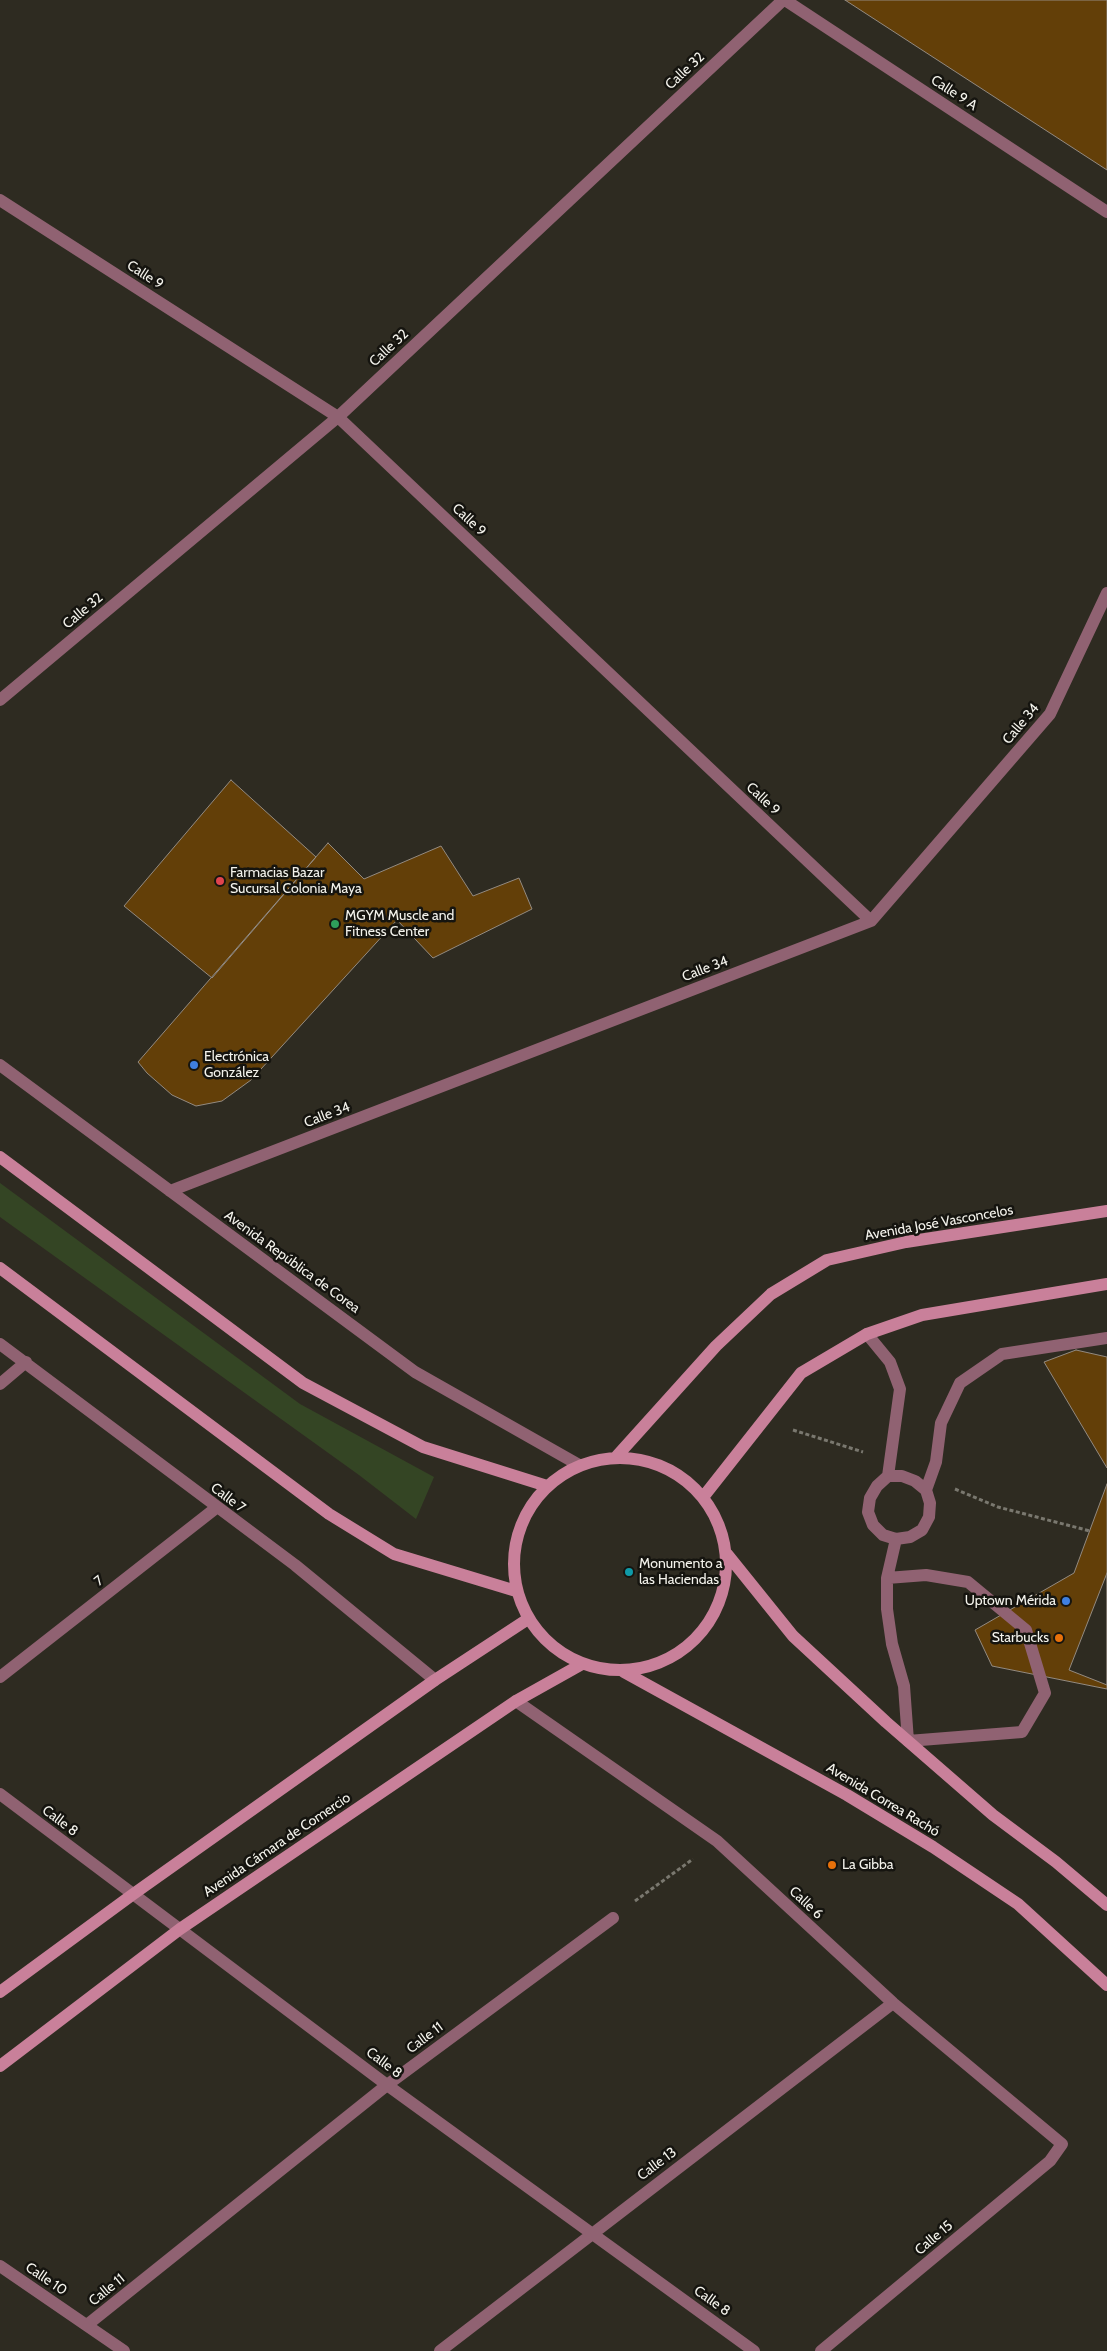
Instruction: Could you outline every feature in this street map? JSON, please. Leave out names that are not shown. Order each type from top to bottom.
[{"type":"main road","points":[[0,1157],[303,1383],[423,1447],[547,1486]]},
{"type":"main road","name":"Avenida José Vasconcelos","points":[[616,1457],[716,1346],[772,1294],[827,1260],[906,1242],[1107,1210]]},
{"type":"main road","points":[[0,1268],[329,1514],[394,1554],[516,1591]]},
{"type":"main road","points":[[704,1496],[801,1373],[867,1334],[922,1315],[1107,1284]]},
{"type":"main road","points":[[616,1457],[640,1459],[664,1466],[685,1479],[704,1496],[716,1515],[727,1554],[723,1594],[703,1631],[672,1658],[624,1672],[582,1664],[552,1647],[528,1619],[516,1591],[514,1553],[524,1516],[547,1486],[579,1465],[616,1457]]},
{"type":"main road","points":[[727,1554],[794,1636],[908,1741],[993,1815],[1056,1862],[1107,1906]]},
{"type":"main road","points":[[0,1992],[132,1895],[435,1680],[528,1619]]},
{"type":"main road","name":"Avenida Cámara de Comercio","points":[[0,2066],[180,1929],[516,1701],[582,1664]]},
{"type":"main road","name":"Avenida Correa Rachó","points":[[624,1672],[847,1795],[933,1847],[1018,1904],[1107,1985]]},
{"type":"street","name":"Calle 9 A","points":[[784,0],[1107,212]]},
{"type":"street","name":"Calle 32","points":[[0,700],[338,417],[784,0]]},
{"type":"street","name":"Calle 9","points":[[0,200],[338,417],[871,921]]},
{"type":"street","name":"Calle 34","points":[[170,1191],[871,921],[1050,714],[1107,593]]},
{"type":"street","name":"Avenida República de Corea","points":[[0,1065],[415,1372],[579,1465]]},
{"type":"street","points":[[867,1334],[890,1362],[900,1389],[888,1476],[877,1486],[870,1498],[868,1512],[873,1525],[883,1535],[896,1539],[910,1537],[922,1530],[929,1517],[930,1503],[926,1490],[915,1481],[902,1476],[888,1476]]},
{"type":"street","points":[[926,1490],[936,1462],[941,1423],[960,1383],[1002,1354],[1107,1338]]},
{"type":"street","name":"Calle 7","points":[[0,1344],[295,1566],[435,1680]]},
{"type":"street","points":[[0,1384],[26,1362]]},
{"type":"street","name":"7","points":[[0,1678],[216,1508]]},
{"type":"street","points":[[887,1578],[926,1574],[968,1582],[1026,1630],[1045,1693],[1022,1732],[908,1741],[904,1686],[892,1644],[887,1609],[887,1578],[896,1539]]},
{"type":"street","name":"Calle 6","points":[[516,1701],[717,1841],[893,2003],[1062,2144]]},
{"type":"street","name":"Calle 8","points":[[0,1794],[132,1895],[388,2085],[593,2232],[754,2351]]},
{"type":"street","name":"Calle 11","points":[[87,2325],[388,2085],[613,1918]]},
{"type":"street","name":"Calle 13","points":[[440,2351],[893,2003]]},
{"type":"street","name":"Calle 15","points":[[821,2351],[1050,2162],[1062,2144]]},
{"type":"street","name":"Calle 10","points":[[0,2266],[124,2351]]},
{"type":"path","points":[[764,1420],[890,1461]]},
{"type":"path","points":[[930,1478],[998,1507],[1090,1531]]},
{"type":"path","points":[[613,1918],[717,1841]]},
{"type":"green space","points":[[0,1183],[300,1404],[434,1477],[416,1519],[359,1475],[0,1217]]},
{"type":"building","points":[[845,0],[1107,0],[1107,170]]},
{"type":"building","name":"Farmacias Bazar Sucursal Colonia Maya","points":[[231,780],[316,857],[212,978],[124,906]]},
{"type":"building","points":[[328,843],[364,879],[441,846],[473,896],[519,878],[532,909],[433,958],[397,920],[251,1080],[222,1101],[196,1106],[172,1095],[147,1073],[138,1062]]},
{"type":"building","points":[[1076,1350],[1107,1357],[1107,1468],[1044,1362]]},
{"type":"building","name":"Uptown Mérida","points":[[1107,1484],[1107,1689],[992,1666],[975,1630],[1074,1573]]},
{"type":"building","points":[[1107,1573],[1107,1685],[1069,1670]]},
{"type":"place","name":"Farmacias Bazar Sucursal Colonia Maya","points":[[220,881]]},
{"type":"place","name":"MGYM Muscle and Fitness Center","points":[[335,924]]},
{"type":"place","name":"Electrónica González","points":[[194,1065]]},
{"type":"place","name":"Monumento a las Haciendas","points":[[629,1572]]},
{"type":"place","name":"Uptown Mérida","points":[[1066,1601]]},
{"type":"place","name":"Starbucks","points":[[1059,1638]]},
{"type":"place","name":"La Gibba","points":[[832,1865]]}]
